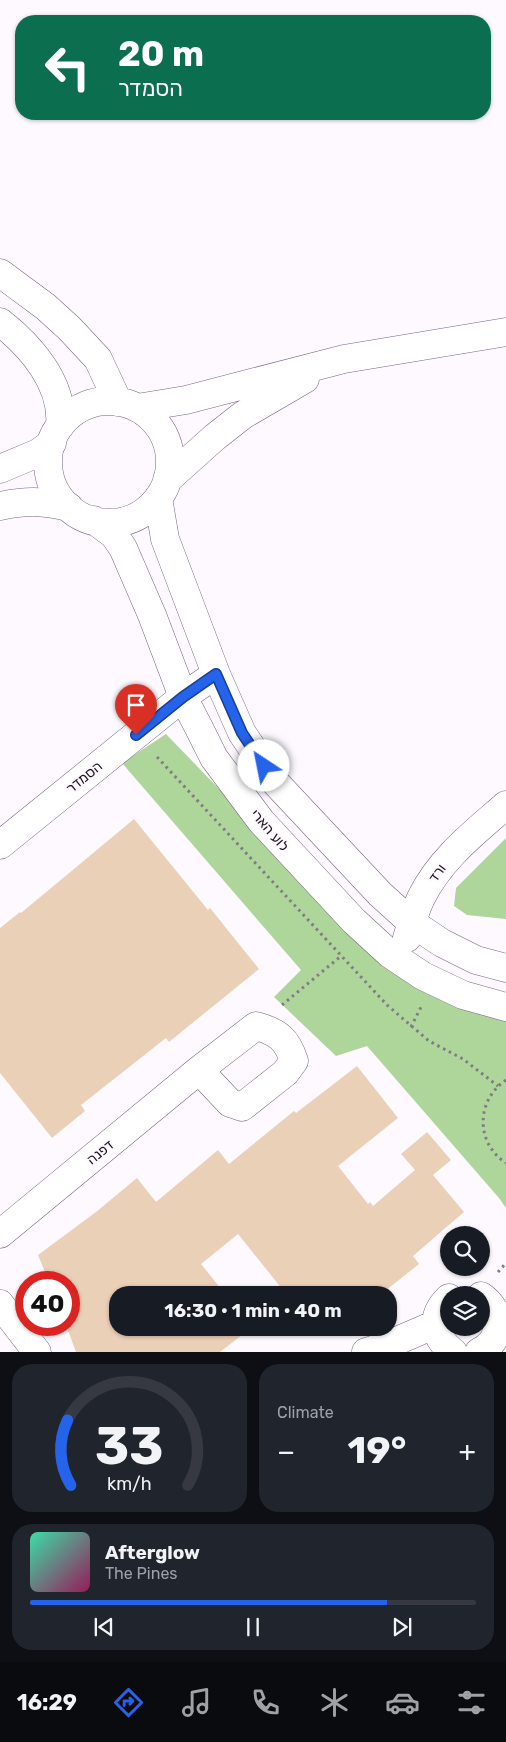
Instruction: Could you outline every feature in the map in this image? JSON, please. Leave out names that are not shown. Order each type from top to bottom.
[{"type":"street","points":[[0,273],[46,307],[70,329],[98,359],[128,405],[152,419],[158,426],[167,443],[170,461],[162,489],[164,539],[216,674],[242,733],[275,782],[380,894],[412,923],[442,943],[476,960],[506,968]]},
{"type":"street","points":[[0,322],[33,352],[50,381],[59,403],[61,415],[49,462],[52,481],[60,497],[81,516],[109,523],[128,519],[144,511],[162,489],[215,437],[244,415],[344,358]]},
{"type":"street","points":[[0,469],[38,453],[74,412],[90,404],[108,401],[128,405],[186,400],[344,358],[506,332]]},
{"type":"street","points":[[0,506],[26,501],[69,507]]},
{"type":"street","name":"לוע הארי","points":[[94,520],[114,536],[123,548],[152,615],[183,697],[214,758],[261,821],[354,920],[390,954],[423,976],[464,995],[506,1007]]},
{"type":"street","name":"הסמדר","points":[[0,845],[183,697],[216,674]]},
{"type":"street","name":"ורד","points":[[400,961],[420,899],[435,874],[452,854],[506,805]]},
{"type":"street","points":[[199,1070],[230,1104],[242,1107],[285,1073],[294,1061],[289,1047],[274,1031],[256,1026]]},
{"type":"street","name":"דפנה","points":[[0,1234],[199,1070],[256,1026]]},
{"type":"street","points":[[479,1352],[486,1348],[493,1340],[497,1330],[495,1310],[490,1303]]},
{"type":"street","points":[[0,1304],[37,1352]]},
{"type":"street","points":[[440,1309],[437,1314],[436,1324],[438,1335],[444,1346],[453,1352]]},
{"type":"street","points":[[366,1352],[436,1324]]},
{"type":"path","points":[[256,1026],[341,956]]},
{"type":"path","points":[[506,1080],[498,1086],[488,1100],[483,1122],[488,1144],[498,1158],[506,1163]]},
{"type":"green space","points":[[166,734],[387,963],[506,1020],[506,1208],[367,1046],[336,1056],[274,997],[301,970],[122,763]]},
{"type":"green space","points":[[506,838],[506,919],[467,915],[454,906],[456,888]]},
{"type":"building","points":[[134,819],[259,969],[169,1042],[166,1038],[81,1105],[85,1111],[52,1138],[0,1073],[0,928],[21,913]]},
{"type":"building","points":[[357,1066],[398,1118],[338,1166],[368,1204],[370,1202],[373,1206],[415,1170],[401,1154],[427,1132],[451,1160],[433,1175],[464,1212],[448,1226],[440,1226],[440,1233],[413,1256],[419,1264],[391,1286],[280,1286],[238,1234],[201,1264],[219,1286],[109,1286],[109,1336],[241,1336],[220,1352],[76,1352],[70,1336],[80,1336],[80,1271],[45,1271],[38,1255],[96,1212],[137,1178],[156,1202],[218,1150],[229,1164],[294,1111],[296,1113]]},
{"type":"route","points":[[136,735],[183,697],[216,674],[242,733],[264,766]]}]
